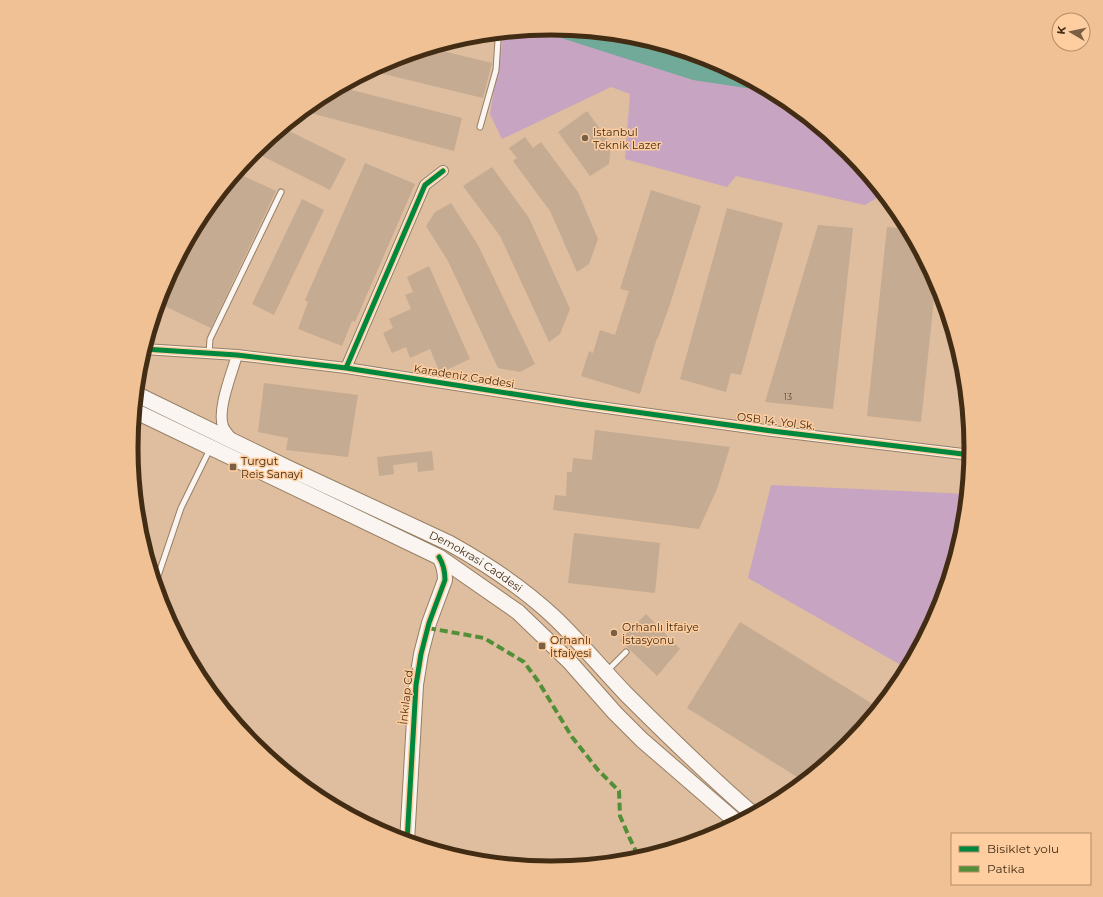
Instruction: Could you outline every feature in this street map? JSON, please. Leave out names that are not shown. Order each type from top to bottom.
[{"type":"main road","name":"Demokrasi Caddesi","points":[[142,397],[449,543],[487,565],[533,599],[555,619],[725,790],[750,811]]},
{"type":"main road","name":"Demokrasi Caddesi","points":[[140,413],[439,557],[518,612],[553,644],[604,701],[642,740],[734,819]]},
{"type":"main road","points":[[439,557],[460,566],[469,568],[478,568],[487,565]]},
{"type":"main road","points":[[604,701],[606,672]]},
{"type":"street","points":[[346,368],[425,185],[443,171]]},
{"type":"street","name":"Karadeniz Caddesi","points":[[150,349],[237,355],[346,368],[578,404]]},
{"type":"street","points":[[235,442],[227,434],[223,426],[222,415],[223,405],[237,355]]},
{"type":"street","name":"OSB 14. Yol Sk.","points":[[578,404],[772,431],[965,454]]},
{"type":"street","name":"İnkılap Cd.","points":[[407,836],[416,685],[428,628],[445,580],[444,564],[439,557]]},
{"type":"street","points":[[440,592],[446,583],[452,578],[459,577],[474,581]]},
{"type":"lane","points":[[480,127],[496,70],[498,39]]},
{"type":"lane","points":[[209,353],[210,338],[281,192]]},
{"type":"lane","points":[[158,575],[181,508],[211,448]]},
{"type":"lane","points":[[606,672],[626,652]]},
{"type":"shaded area","points":[[552,35],[579,36],[632,43],[659,49],[710,66],[758,90],[803,120],[824,138],[844,156],[879,196],[865,205],[736,176],[727,187],[625,159],[630,94],[611,87],[502,139],[490,114],[503,38]]},
{"type":"shaded area","points":[[771,485],[962,494],[957,529],[951,556],[943,581],[934,607],[910,655],[903,666],[748,578]]},
{"type":"water","points":[[552,35],[605,39],[659,49],[710,66],[757,90],[693,80]]},
{"type":"building","points":[[440,50],[492,63],[483,98],[379,73],[393,66]]},
{"type":"building","points":[[347,89],[462,118],[454,151],[310,113]]},
{"type":"building","name":"Istanbul Teknik Lazer","points":[[587,111],[611,144],[609,164],[590,176],[558,132]]},
{"type":"building","points":[[288,130],[346,159],[330,190],[260,155]]},
{"type":"building","points":[[525,137],[533,148],[541,142],[578,192],[598,239],[589,264],[577,272],[550,211],[513,161],[517,158],[509,148]]},
{"type":"building","points":[[365,163],[415,184],[355,322],[352,321],[342,346],[298,329],[308,302],[305,300]]},
{"type":"building","points":[[492,167],[529,218],[570,309],[560,334],[549,342],[500,236],[463,186]]},
{"type":"building","points":[[242,175],[276,191],[211,328],[164,306],[169,290],[193,242],[223,197]]},
{"type":"building","points":[[651,190],[701,206],[640,394],[581,376],[589,351],[593,353],[600,330],[615,335],[629,291],[620,289]]},
{"type":"building","points":[[302,199],[324,210],[274,315],[252,304]]},
{"type":"building","points":[[451,203],[478,245],[535,364],[520,372],[498,368],[448,261],[426,226],[435,212]]},
{"type":"building","points":[[727,208],[783,223],[741,375],[731,373],[726,392],[680,379]]},
{"type":"building","points":[[818,225],[853,228],[833,409],[765,402]]},
{"type":"building","points":[[887,227],[901,228],[910,242],[935,292],[921,422],[867,416]]},
{"type":"building","points":[[429,266],[470,359],[440,373],[430,349],[410,358],[406,347],[392,353],[383,333],[393,328],[389,319],[411,309],[405,295],[413,292],[407,277]]},
{"type":"building","points":[[264,383],[358,395],[348,457],[286,450],[288,438],[258,432]]},
{"type":"building","points":[[595,430],[730,447],[717,489],[699,529],[553,510],[555,495],[566,496],[567,472],[572,472],[573,458],[592,460]]},
{"type":"building","points":[[432,451],[434,470],[418,472],[417,462],[393,465],[394,474],[379,476],[377,457]]},
{"type":"building","points":[[574,533],[660,543],[655,593],[568,583]]},
{"type":"building","points":[[646,614],[680,649],[657,676],[620,640]]},
{"type":"building","points":[[740,622],[875,706],[844,741],[800,779],[687,708]]},
{"type":"building","points":[[706,827],[710,831],[698,835]]},
{"type":"marked path","points":[[428,628],[484,638],[524,662],[538,681],[572,737],[598,770],[619,791],[620,816],[637,853]]},
{"type":"cycle path","points":[[346,368],[425,185],[443,171]]},
{"type":"cycle path","points":[[150,349],[237,355],[346,368],[578,404],[772,431],[965,454]]},
{"type":"cycle path","points":[[407,836],[416,685],[421,654],[429,623],[445,580],[444,568],[439,557]]},
{"type":"place","name":"Istanbul Teknik Lazer","points":[[585,138]]},
{"type":"place","name":"Turgut Reis Sanayi","points":[[233,467]]},
{"type":"place","name":"Orhanlı İtfaiye İstasyonu","points":[[614,633]]},
{"type":"place","name":"Orhanlı İtfaiyesi","points":[[542,646]]}]
